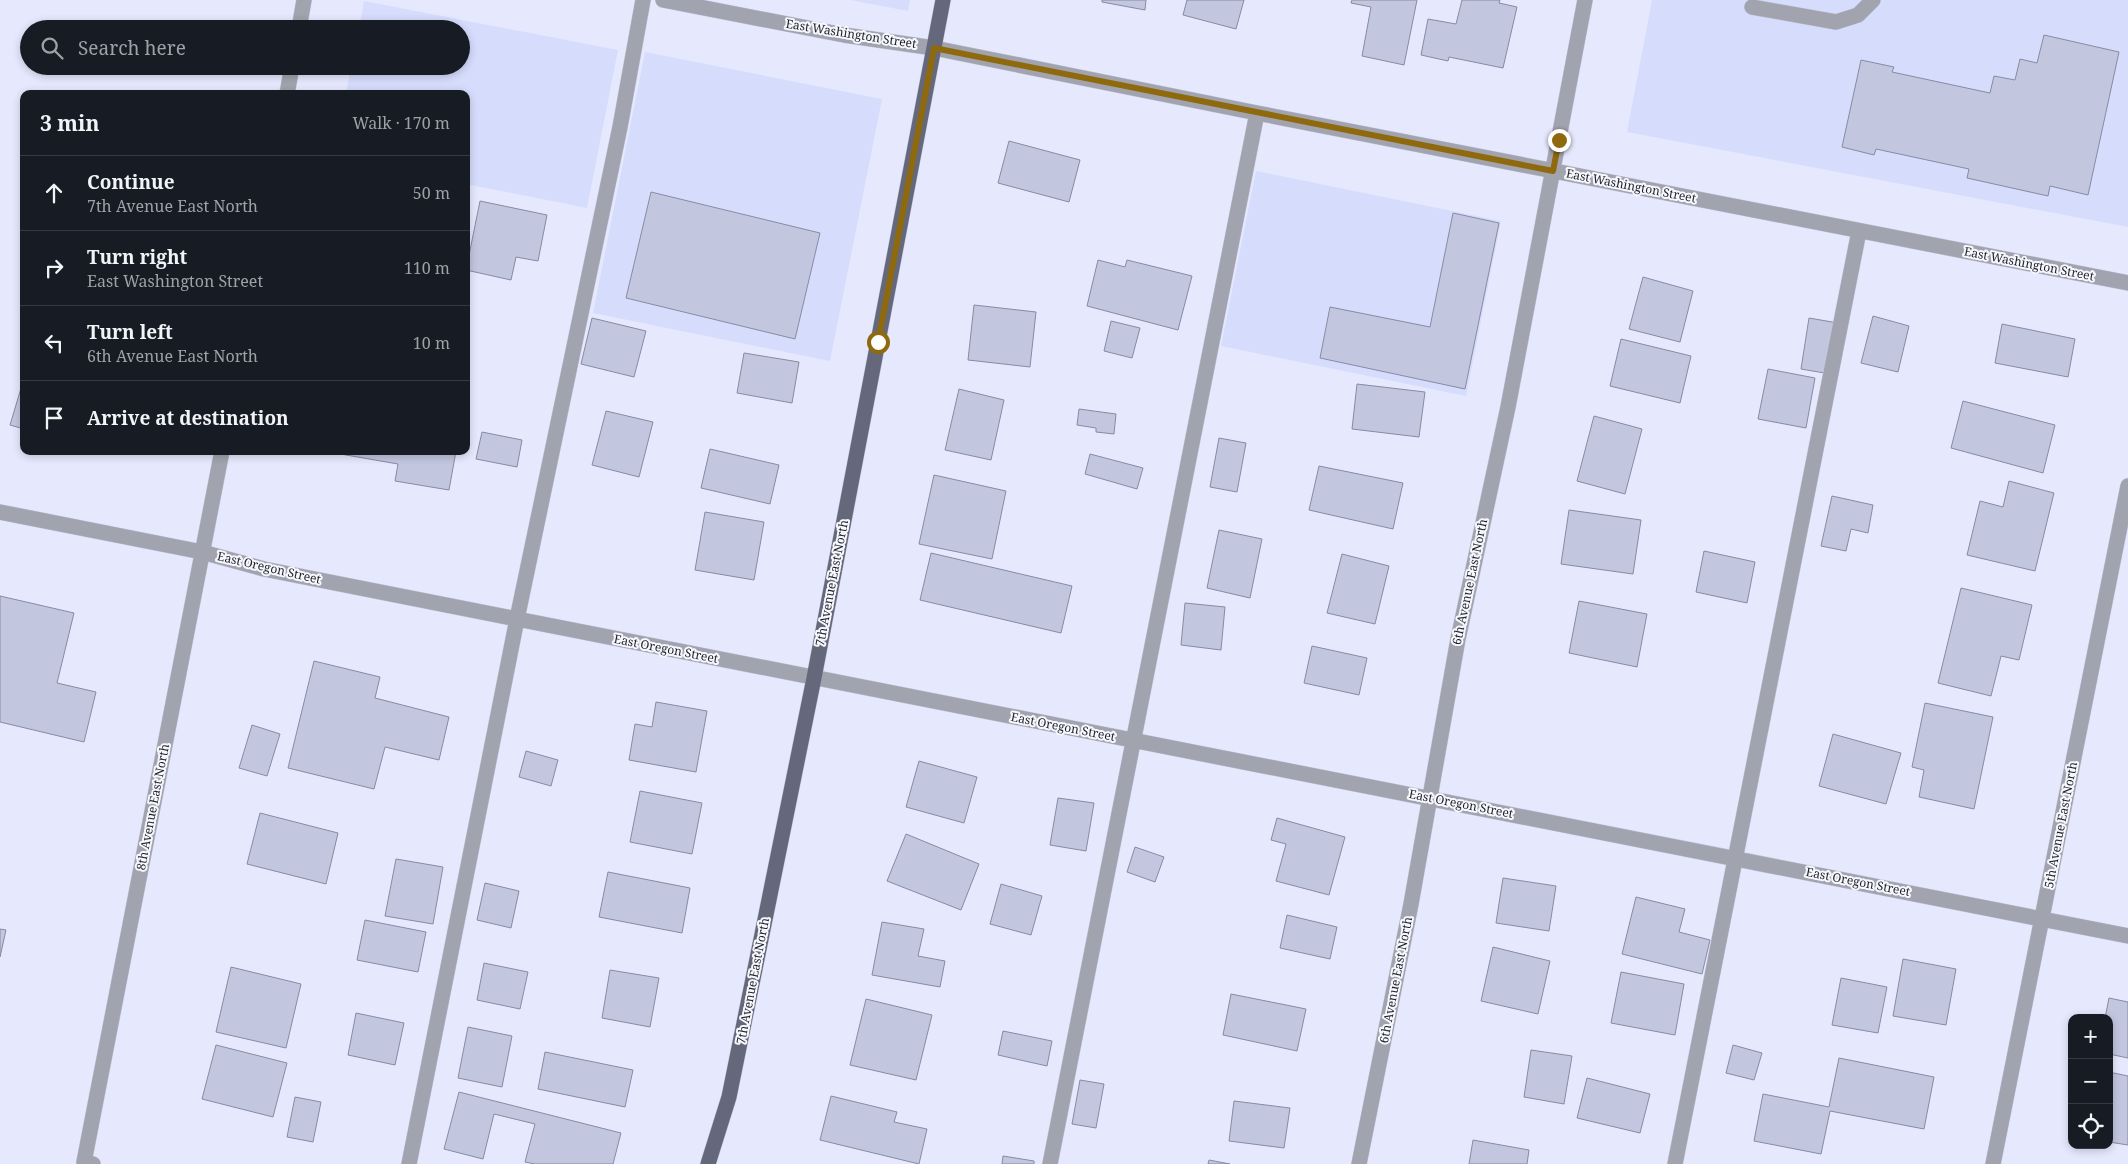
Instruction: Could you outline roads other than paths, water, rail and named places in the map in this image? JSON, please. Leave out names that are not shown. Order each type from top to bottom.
[{"type":"main road","name":"7th Avenue East North","points":[[708,1164],[729,1097],[814,678],[943,0]]},
{"type":"street","points":[[301,20],[304,0]]},
{"type":"street","points":[[409,1164],[517,619],[620,127],[643,0]]},
{"type":"street","name":"East Washington Street","points":[[663,0],[844,35],[934,48],[2128,283]]},
{"type":"street","name":"6th Avenue East North","points":[[1359,1164],[1411,904],[1428,798],[1458,639],[1508,407],[1586,0]]},
{"type":"street","points":[[1752,7],[1836,22],[1858,15],[1873,0]]},
{"type":"street","points":[[288,90],[290,75]]},
{"type":"street","points":[[1050,1164],[1257,113]]},
{"type":"street","points":[[1675,1164],[1859,231]]},
{"type":"street","name":"8th Avenue East North","points":[[89,1163],[221,455]]},
{"type":"street","name":"5th Avenue East North","points":[[1993,1164],[2128,486]]},
{"type":"street","name":"East Oregon Street","points":[[0,512],[202,552],[264,569],[2128,936]]}]
